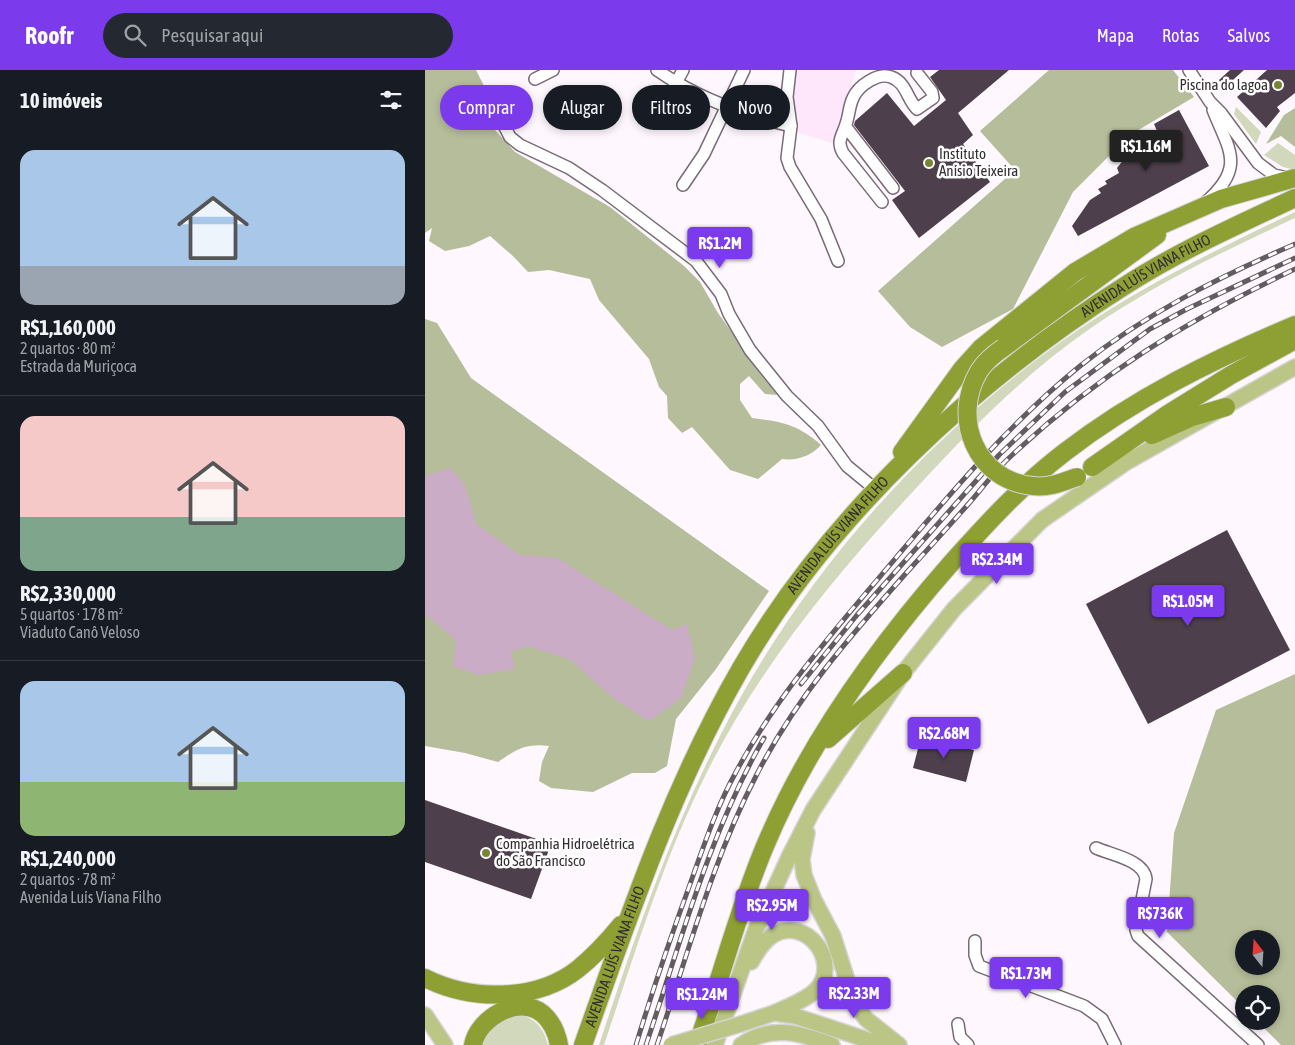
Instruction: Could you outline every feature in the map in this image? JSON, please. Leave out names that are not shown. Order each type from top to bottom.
[{"type":"highway","points":[[879,484],[950,384],[981,348],[1075,272],[1135,237],[1200,208],[1244,191],[1294,178]]},
{"type":"highway","name":"AVENIDA LUÍS VIANA FILHO","points":[[583,1045],[628,917],[670,807],[741,667],[781,607],[829,543],[879,484],[990,384],[1088,311],[1127,284],[1206,240],[1295,198]]},
{"type":"highway","points":[[1172,222],[1003,348],[979,371],[968,396],[966,412],[967,429],[975,448],[984,462],[997,474],[1017,483],[1033,486],[1050,486],[1077,477],[1121,445],[1196,396],[1295,340]]},
{"type":"highway","points":[[697,1045],[765,846],[784,805],[813,753],[897,627],[1005,502],[1065,452],[1125,411],[1184,375],[1295,324]]},
{"type":"highway","points":[[1092,467],[1161,430],[1192,417],[1226,407]]},
{"type":"highway","points":[[813,753],[903,673]]},
{"type":"highway","points":[[425,978],[450,988],[485,994],[511,993],[543,987],[577,970],[592,957],[628,917]]},
{"type":"highway","points":[[473,1045],[480,1029],[490,1018],[510,1008],[523,1007],[543,1014],[554,1029],[559,1045]]},
{"type":"main road","points":[[715,1045],[756,929],[813,810],[903,673],[954,609],[1042,520],[1125,464],[1295,367]]},
{"type":"main road","points":[[813,810],[802,858],[808,888],[833,936],[854,1002],[866,1019],[899,1045]]},
{"type":"main road","points":[[671,1045],[774,1013],[805,998],[816,990],[821,983],[825,964],[823,954],[812,938],[802,932],[790,930],[772,936],[763,943],[738,982]]},
{"type":"main road","points":[[774,1013],[801,1018],[883,1045]]},
{"type":"main road","points":[[425,1015],[445,1045]]},
{"type":"main road","points":[[741,1045],[761,1036],[778,1032],[803,1033],[832,1045]]},
{"type":"street","points":[[535,78],[553,70]]},
{"type":"street","points":[[657,70],[677,84],[720,102]]},
{"type":"street","points":[[677,84],[683,70]]},
{"type":"street","points":[[736,85],[743,70]]},
{"type":"street","points":[[790,70],[787,105],[791,126],[787,158],[790,167],[821,219],[838,261]]},
{"type":"street","points":[[882,202],[841,149],[841,135],[846,127],[853,97],[866,84],[879,76],[885,76],[902,84],[917,109],[933,98],[932,92],[918,71],[902,84]]},
{"type":"street","points":[[1191,71],[1210,102],[1227,140],[1231,160],[1225,180],[1200,208]]},
{"type":"street","points":[[1210,102],[1221,113],[1258,163],[1274,175],[1294,178]]},
{"type":"street","points":[[683,184],[705,154],[720,119]]},
{"type":"street","points":[[846,127],[893,188]]},
{"type":"street","points":[[506,130],[510,137],[520,145],[569,168],[602,190],[696,261],[712,280],[729,314],[760,362],[787,396],[819,426],[847,466],[879,484]]},
{"type":"street","points":[[1097,848],[1137,864],[1145,873],[1146,879],[1136,930],[1138,936],[1258,1045]]},
{"type":"street","points":[[975,942],[975,955],[979,966],[1084,1006],[1102,1018],[1115,1045]]},
{"type":"street","points":[[958,1024],[960,1037],[967,1045]]},
{"type":"shaded area","points":[[795,70],[856,70],[835,144],[796,132],[790,107],[790,91]]},
{"type":"shaded area","points":[[450,468],[465,485],[476,524],[520,555],[557,558],[672,630],[687,624],[695,658],[681,698],[649,721],[614,699],[571,660],[528,646],[511,652],[515,669],[479,675],[453,666],[456,640],[425,614],[425,476]]},
{"type":"green space","points":[[425,70],[476,70],[484,85],[440,85],[440,130],[495,130],[515,152],[610,207],[684,266],[700,282],[718,313],[777,395],[765,394],[749,376],[740,384],[740,400],[752,418],[797,428],[821,445],[803,457],[782,459],[758,479],[730,470],[692,427],[682,433],[668,418],[667,396],[659,387],[649,359],[599,300],[590,279],[549,270],[528,272],[490,236],[469,246],[445,251],[429,241],[432,228],[425,233]]},
{"type":"green space","points":[[1049,70],[1173,70],[1194,97],[1130,135],[1073,192],[1013,309],[942,347],[910,327],[878,291],[1015,170],[980,131]]},
{"type":"green space","points":[[1236,107],[1261,132],[1256,144],[1234,114]]},
{"type":"green space","points":[[1295,108],[1295,147],[1281,136],[1266,144],[1284,115]]},
{"type":"green space","points":[[1278,143],[1295,155],[1295,170],[1283,167],[1264,155]]},
{"type":"green space","points":[[1295,212],[1295,218],[1215,256],[1138,298],[1088,330],[1043,364],[959,443],[888,518],[830,586],[776,657],[728,732],[707,772],[663,873],[604,1045],[599,1045],[669,848],[721,734],[754,674],[791,617],[831,561],[875,508],[973,412],[1026,368],[1081,328],[1159,281]]},
{"type":"green space","points":[[425,319],[437,323],[471,378],[769,591],[716,669],[676,719],[667,766],[655,773],[632,773],[593,792],[551,788],[539,781],[542,762],[549,746],[528,746],[498,762],[465,753],[425,746]]},
{"type":"green space","points":[[1295,674],[1295,1045],[1281,1045],[1266,1030],[1280,1030],[1280,985],[1235,985],[1235,999],[1167,932],[1174,833],[1216,710]]},
{"type":"green space","points":[[517,1015],[529,1018],[538,1024],[544,1033],[548,1045],[479,1045],[497,1021]]},
{"type":"building","name":"Instituto Anísio Teixeira","points":[[939,70],[1009,70],[958,113],[973,135],[963,144],[990,182],[919,238],[892,200],[905,191],[854,125],[855,121],[887,93],[914,126],[946,100],[930,77]]},
{"type":"building","points":[[1230,70],[1244,70],[1224,88],[1219,80]]},
{"type":"building","points":[[1267,70],[1295,70],[1295,93],[1277,107],[1280,111],[1266,128],[1237,97]]},
{"type":"building","points":[[1179,110],[1209,166],[1078,236],[1072,226],[1090,200],[1101,193],[1098,189],[1107,184],[1105,181],[1119,173],[1117,168],[1136,144],[1157,131],[1154,124]]},
{"type":"building","points":[[1227,530],[1290,650],[1148,724],[1086,604]]},
{"type":"building","points":[[921,737],[974,750],[966,782],[913,768]]},
{"type":"building","name":"Companhia Hidroelétrica do São Francisco","points":[[425,800],[551,844],[531,899],[425,862]]},
{"type":"railway","points":[[636,1045],[682,907],[722,800],[751,745],[768,719],[804,668],[843,620],[929,519],[1001,439],[1080,366],[1130,330],[1183,298],[1295,244]]},
{"type":"railway","points":[[801,684],[857,615],[999,455],[1065,392],[1150,329],[1187,309],[1295,258]]},
{"type":"railway","points":[[657,1045],[702,908],[740,808],[771,748],[788,720],[845,644],[999,468],[1042,428],[1109,375],[1144,352],[1217,309],[1295,269]]},
{"type":"railway","points":[[646,1045],[697,888],[727,812],[764,738]]},
{"type":"place","name":"Piscina do lagoa","points":[[1278,85]]},
{"type":"place","name":"Instituto Anísio Teixeira","points":[[929,163]]},
{"type":"place","name":"Companhia Hidroelétrica do São Francisco","points":[[486,853]]}]
